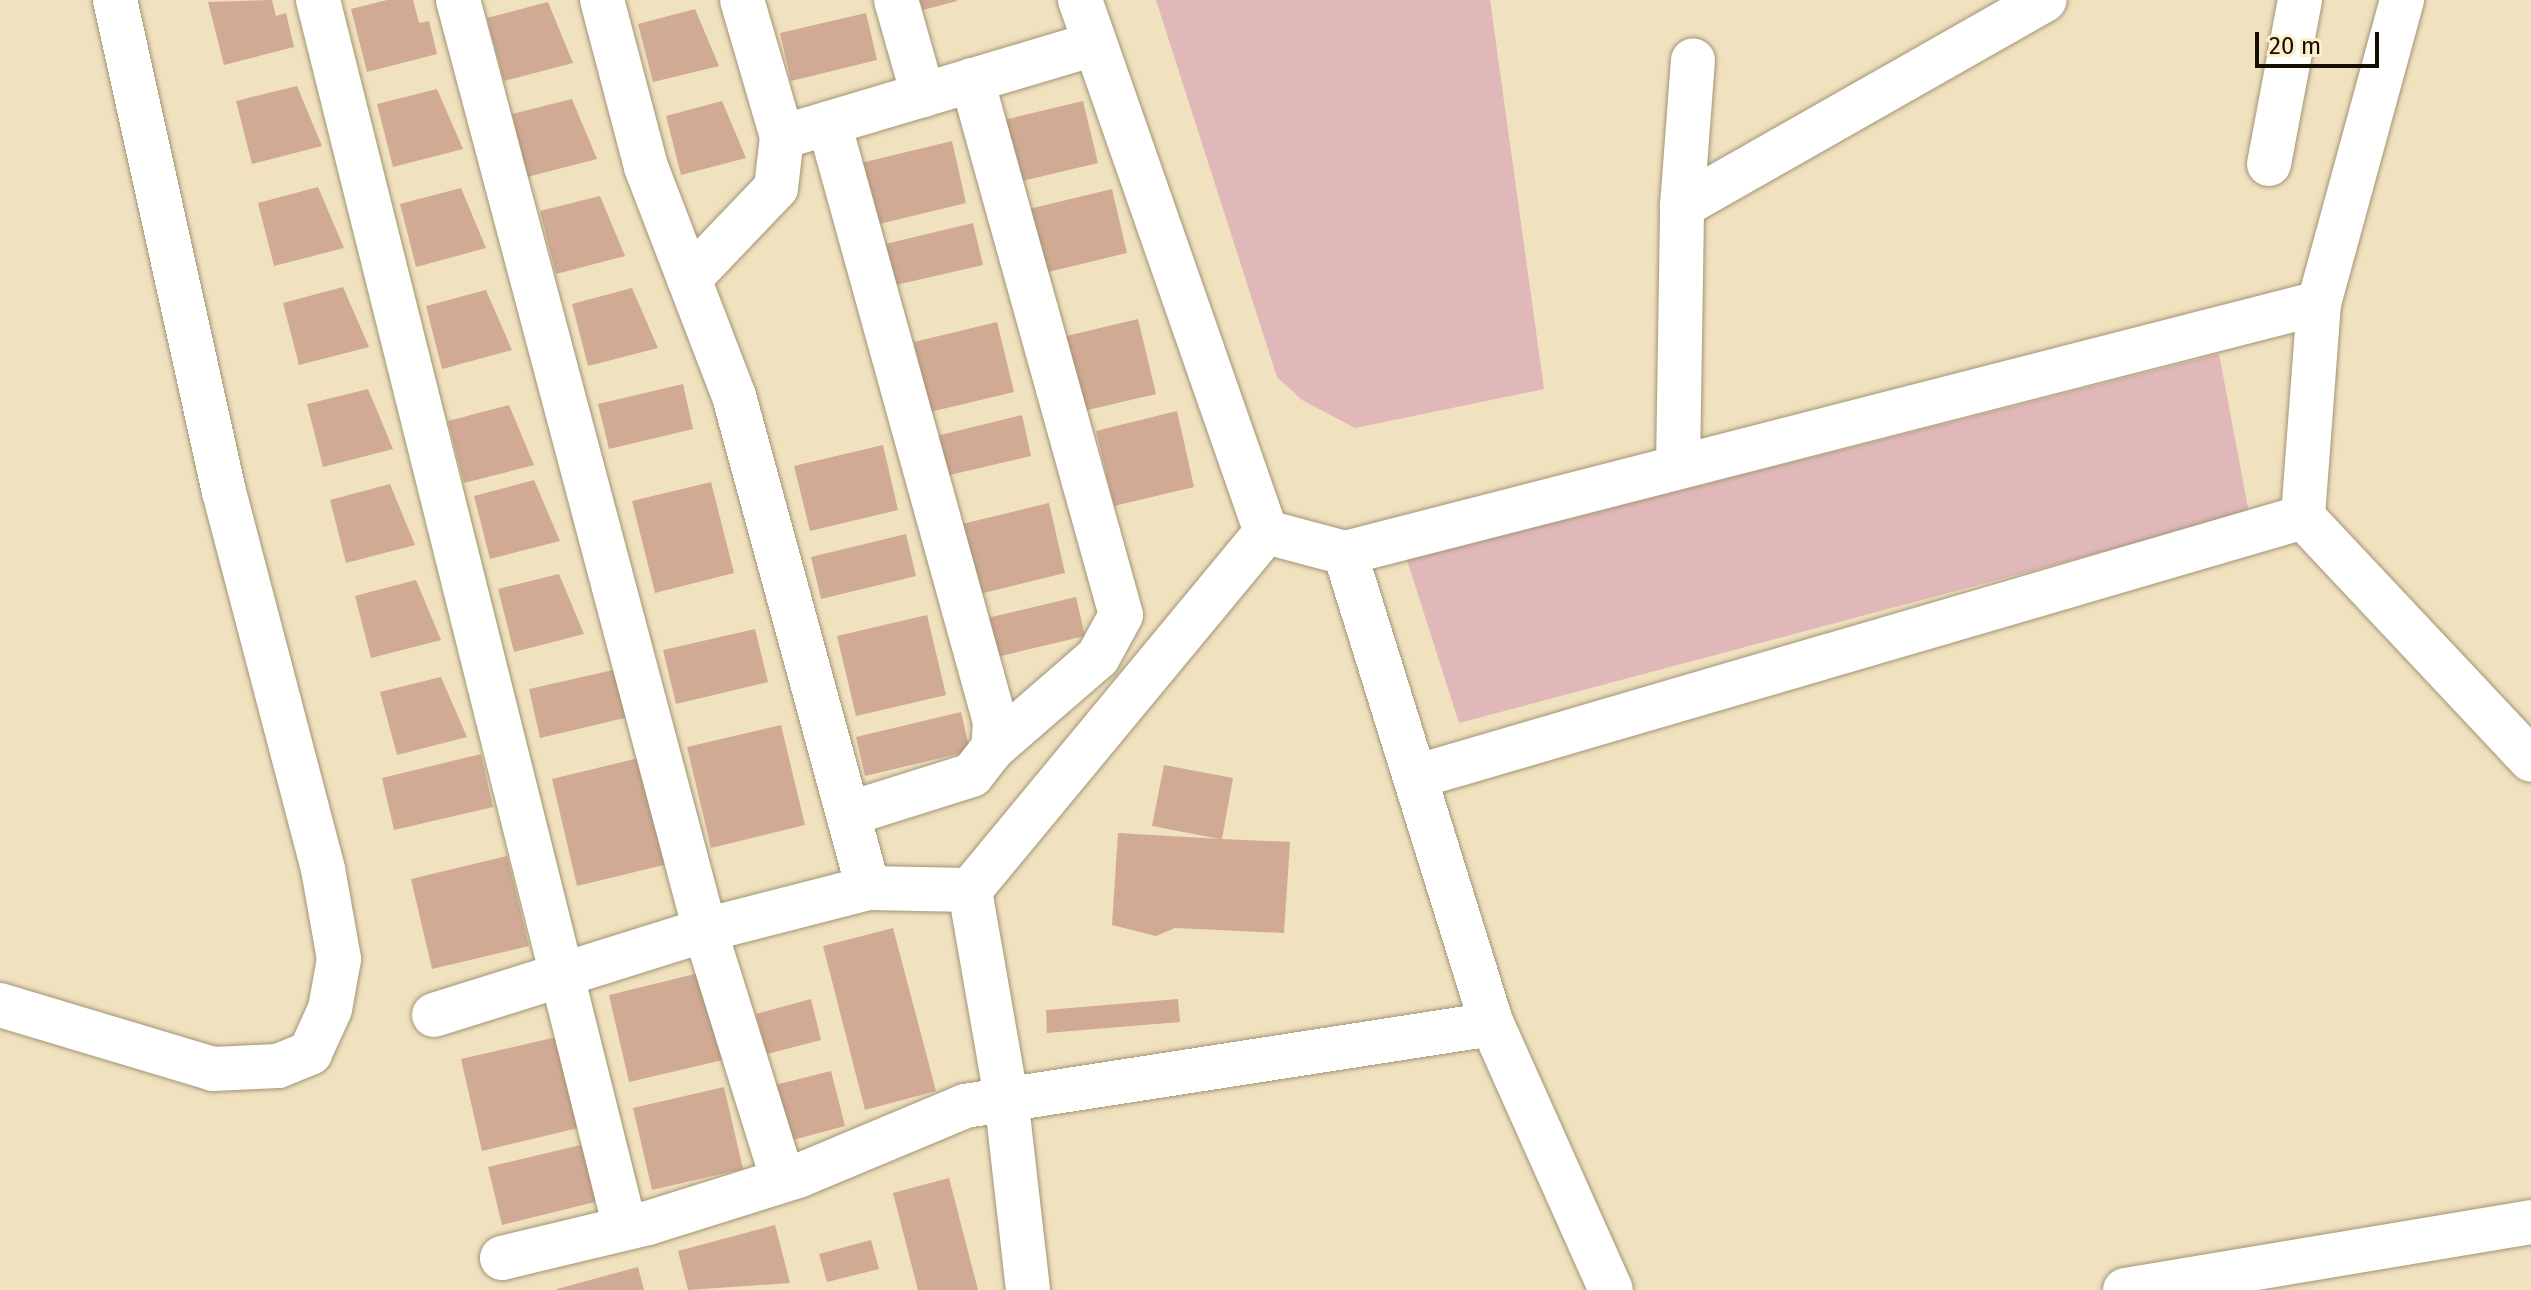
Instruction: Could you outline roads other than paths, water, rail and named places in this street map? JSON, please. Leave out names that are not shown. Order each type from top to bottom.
[{"type":"street","points":[[0,1005],[213,1069],[278,1066],[310,1053],[330,1009],[339,959],[323,869],[224,492],[115,0]]},
{"type":"street","points":[[318,0],[624,1224]]},
{"type":"street","points":[[458,0],[705,930],[783,1180]]},
{"type":"street","points":[[602,0],[646,167],[734,396],[868,888]]},
{"type":"street","points":[[689,279],[776,188],[782,137],[742,0]]},
{"type":"street","points":[[896,0],[923,95]]},
{"type":"street","points":[[1080,0],[1266,532]]},
{"type":"street","points":[[1682,206],[2044,0]]},
{"type":"street","points":[[2269,164],[2300,0]]},
{"type":"street","points":[[2402,0],[2319,303],[2303,517],[2531,760]]},
{"type":"street","points":[[782,137],[1094,44]]},
{"type":"street","points":[[1678,467],[1682,206],[1693,60]]},
{"type":"street","points":[[848,814],[972,775],[993,748],[1089,666],[1121,615],[972,80]]},
{"type":"street","points":[[829,123],[991,694],[993,748]]},
{"type":"street","points":[[1266,532],[1345,553],[2319,303]]},
{"type":"street","points":[[1418,776],[2303,517]]},
{"type":"street","points":[[1028,1290],[1006,1097],[970,890],[1266,532]]},
{"type":"street","points":[[1345,553],[1418,776],[1492,1024],[1611,1290]]},
{"type":"street","points":[[434,1015],[705,930],[868,888],[970,890]]},
{"type":"street","points":[[502,1258],[624,1224],[648,1223],[783,1180],[965,1106],[1006,1097],[1492,1024]]},
{"type":"street","points":[[2125,1290],[2319,1274],[2531,1222]]}]
